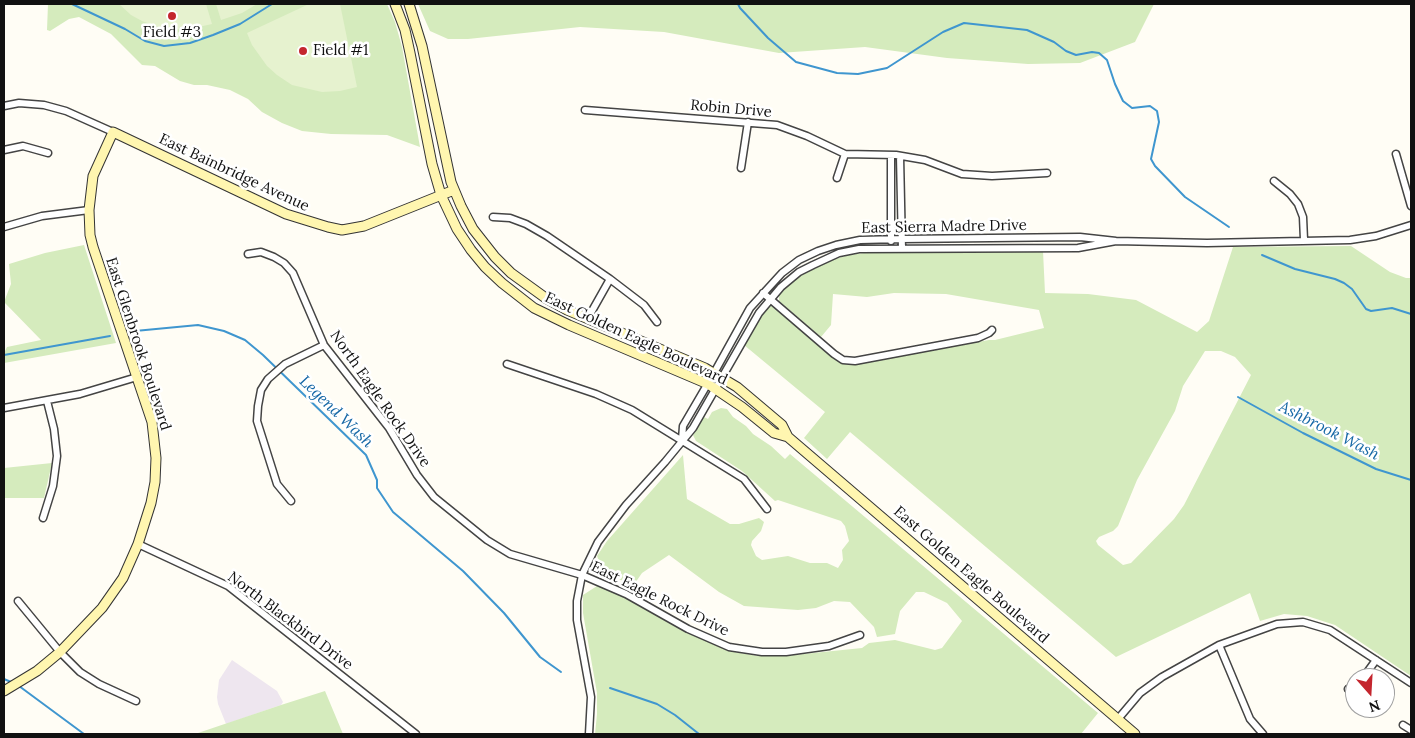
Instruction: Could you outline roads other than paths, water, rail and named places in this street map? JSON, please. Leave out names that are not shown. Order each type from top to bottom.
[{"type":"street","name":"East Golden Eagle Boulevard","points":[[395,4],[405,30],[432,164],[441,195],[457,230],[471,250],[502,283],[534,308],[569,325],[712,386],[774,433],[788,437]]},
{"type":"street","name":"East Golden Eagle Boulevard","points":[[409,4],[422,46],[444,154],[454,190],[473,229],[495,257],[511,273],[547,300],[718,376],[736,387],[782,425],[788,437],[1135,734]]},
{"type":"street","name":"East Bainbridge Avenue","points":[[4,106],[19,103],[44,105],[66,111],[286,214],[342,230],[364,226],[454,190]]},
{"type":"street","name":"Robin Drive","points":[[585,110],[776,125],[807,136],[845,154],[891,155],[925,160],[962,174],[992,176],[1047,173]]},
{"type":"street","points":[[741,168],[748,122]]},
{"type":"street","name":"East Glenbrook Boulevard","points":[[4,691],[38,671],[60,652],[102,608],[123,578],[138,544],[151,503],[155,482],[156,458],[152,422],[93,247],[89,210],[93,176],[113,132]]},
{"type":"street","points":[[4,150],[23,146],[48,153]]},
{"type":"street","points":[[836,178],[845,154]]},
{"type":"street","points":[[1396,154],[1411,206]]},
{"type":"street","points":[[891,155],[891,249]]},
{"type":"street","points":[[900,156],[902,249]]},
{"type":"street","points":[[1274,181],[1290,194],[1298,204],[1303,217],[1304,240]]},
{"type":"street","points":[[4,227],[42,216],[89,210]]},
{"type":"street","points":[[493,217],[510,218],[526,224],[547,236],[644,305],[657,322]]},
{"type":"street","name":"East Sierra Madre Drive","points":[[718,376],[750,308],[788,269],[800,260],[818,251],[860,240],[1080,237],[1116,241],[1237,243],[1350,240],[1376,236],[1411,225]]},
{"type":"street","name":"East Sierra Madre Drive","points":[[718,376],[771,299],[790,279],[824,259],[845,251],[859,249],[1078,248],[1116,241]]},
{"type":"street","name":"North Eagle Rock Drive","points":[[248,254],[261,252],[274,257],[284,263],[293,273],[324,344],[388,428],[417,475],[434,497],[487,540],[510,554]]},
{"type":"street","points":[[534,308],[574,321],[588,318],[597,298],[610,279]]},
{"type":"street","points":[[763,293],[843,360],[855,361],[978,338],[992,330]]},
{"type":"street","points":[[291,501],[277,484],[257,421],[261,390],[268,379],[285,364],[324,344]]},
{"type":"street","points":[[507,364],[603,397],[632,410],[744,479],[767,509]]},
{"type":"street","points":[[589,734],[591,697],[577,620],[577,601],[582,575],[598,542],[626,505],[682,440],[683,426],[718,376]]},
{"type":"street","points":[[4,408],[80,394],[137,378]]},
{"type":"street","points":[[43,518],[53,486],[57,456],[54,429],[47,401]]},
{"type":"street","name":"North Blackbird Drive","points":[[138,544],[228,586],[416,734]]},
{"type":"street","name":"East Eagle Rock Drive","points":[[510,554],[582,575],[626,594],[688,629],[729,647],[762,652],[786,652],[829,646],[860,635]]},
{"type":"street","points":[[18,601],[60,652],[80,672],[99,684],[136,701]]},
{"type":"street","points":[[1118,719],[1140,693],[1162,677],[1219,645],[1277,624],[1303,622],[1330,630],[1411,683]]},
{"type":"street","points":[[1219,645],[1250,719],[1263,734]]},
{"type":"street","points":[[1371,668],[1376,660]]},
{"type":"waterway","points":[[72,4],[125,29],[145,41],[164,46],[190,43],[213,35],[240,24],[272,4]]},
{"type":"waterway","points":[[738,4],[768,38],[796,62],[837,73],[858,74],[887,68],[943,32],[964,23],[1027,30],[1054,42],[1066,51],[1076,55],[1092,52],[1099,53],[1107,60],[1123,101],[1132,108],[1150,106],[1157,111],[1159,122],[1151,159],[1155,166],[1185,197],[1229,227]]},
{"type":"waterway","points":[[1262,255],[1295,269],[1344,283],[1352,289],[1366,309],[1371,311],[1392,308],[1411,314]]},
{"type":"waterway","name":"Legend Wash","points":[[135,331],[198,325],[224,331],[245,340],[263,355],[366,455],[377,480],[377,488],[393,512],[463,571],[504,613],[540,657],[561,672]]},
{"type":"waterway","name":"Legend Wash","points":[[4,355],[110,336]]},
{"type":"waterway","name":"Ashbrook Wash","points":[[1238,397],[1303,433],[1376,469],[1411,480]]},
{"type":"waterway","points":[[4,679],[11,682]]},
{"type":"waterway","points":[[19,686],[84,734]]},
{"type":"waterway","name":"Legend Wash","points":[[610,688],[657,704],[675,715],[699,734]]},
{"type":"place","name":"Field #3","points":[[172,16]]},
{"type":"place","name":"Field #1","points":[[303,51]]}]
